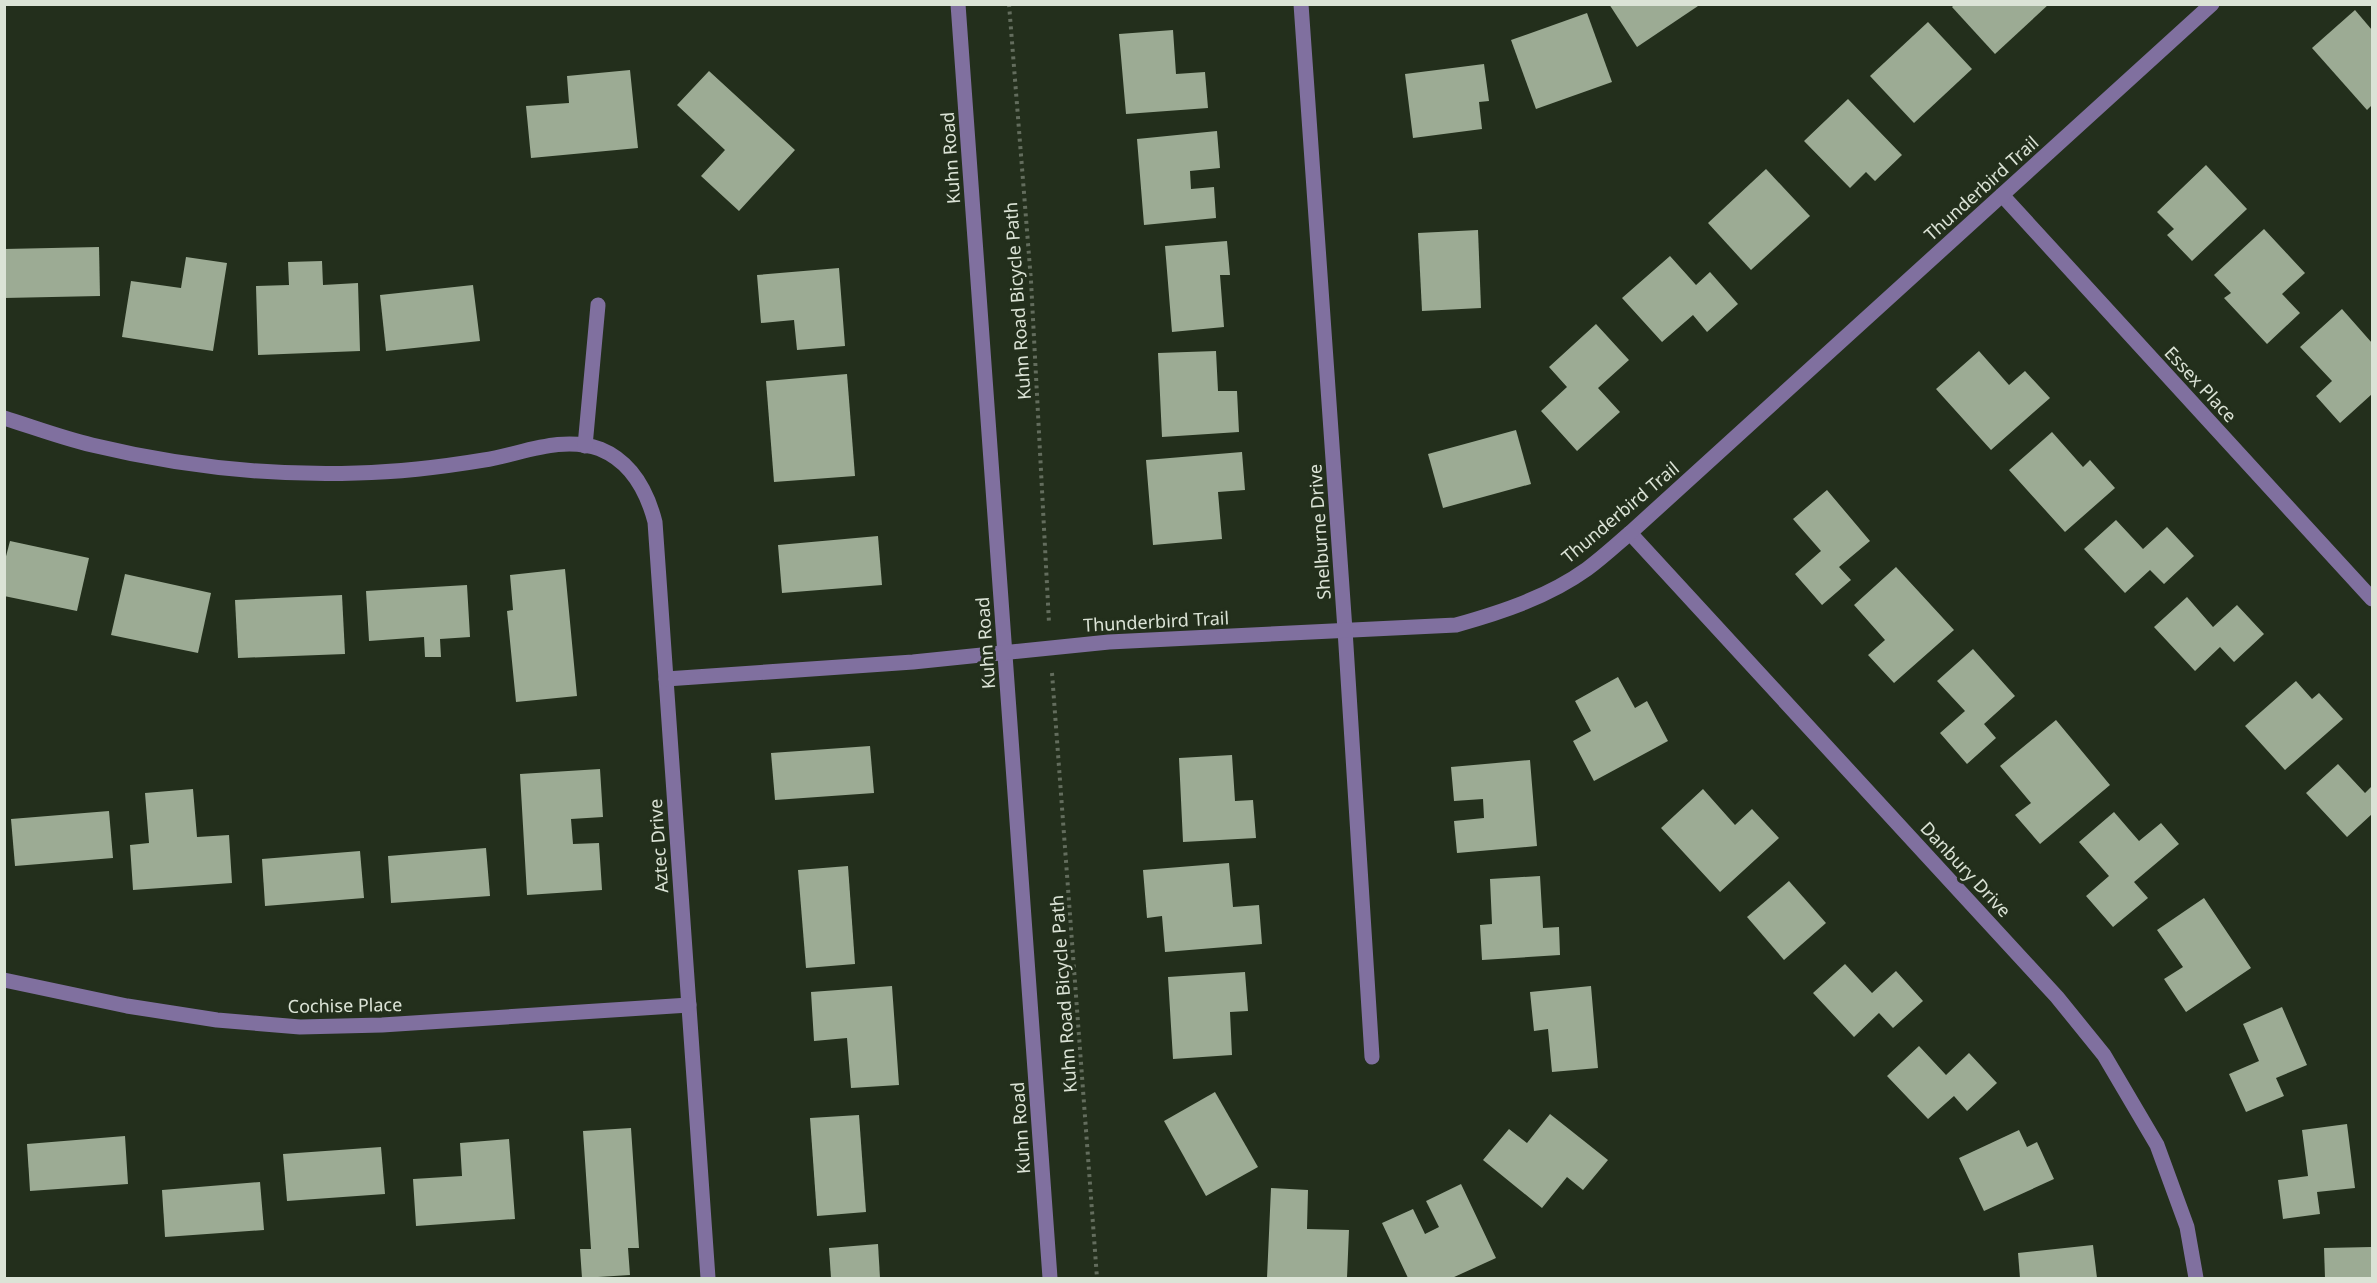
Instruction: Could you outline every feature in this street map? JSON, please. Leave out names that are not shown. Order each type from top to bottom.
[{"type":"street","name":"Kuhn Road","points":[[958,4],[1050,1278]]},
{"type":"street","name":"Shelburne Drive","points":[[1301,4],[1372,1057]]},
{"type":"street","name":"Thunderbird Trail","points":[[666,680],[913,662],[1108,642],[1456,625],[1505,611],[1549,592],[1587,569],[1630,533],[2212,4]]},
{"type":"street","name":"Essex Place","points":[[2002,195],[2373,599]]},
{"type":"street","points":[[585,446],[598,305]]},
{"type":"street","name":"Aztec Drive","points":[[4,418],[90,445],[154,458],[217,469],[297,474],[421,469],[487,460],[565,443],[600,450],[618,459],[643,487],[655,522],[708,1278]]},
{"type":"street","name":"Danbury Drive","points":[[1630,533],[2057,997],[2104,1056],[2157,1145],[2187,1227],[2196,1278]]},
{"type":"street","name":"Cochise Place","points":[[4,980],[128,1006],[205,1019],[300,1027],[382,1025],[689,1005]]},
{"type":"path","name":"Kuhn Road Bicycle Path","points":[[1009,4],[1031,280],[1047,596]]},
{"type":"path","name":"Kuhn Road Bicycle Path","points":[[1055,708],[1097,1278]]},
{"type":"building","points":[[1609,4],[1701,4],[1637,47]]},
{"type":"building","points":[[1955,4],[2049,4],[1995,54],[1952,7]]},
{"type":"building","points":[[2355,10],[2372,30],[2372,105],[2367,110],[2312,48]]},
{"type":"building","points":[[1587,13],[1612,82],[1536,109],[1511,40]]},
{"type":"building","points":[[1928,22],[1972,69],[1914,123],[1870,76]]},
{"type":"building","points":[[1173,30],[1176,74],[1205,72],[1208,108],[1126,114],[1119,34]]},
{"type":"building","points":[[1484,64],[1489,101],[1479,102],[1482,129],[1413,138],[1405,74]]},
{"type":"building","points":[[630,70],[638,148],[531,158],[526,106],[569,103],[567,76]]},
{"type":"building","points":[[709,71],[795,150],[739,211],[701,176],[725,150],[677,105]]},
{"type":"building","points":[[1848,99],[1902,155],[1875,181],[1866,172],[1850,188],[1804,141]]},
{"type":"building","points":[[1217,131],[1220,168],[1190,171],[1191,189],[1214,187],[1216,218],[1144,225],[1137,139]]},
{"type":"building","points":[[2206,165],[2247,209],[2192,261],[2167,235],[2174,229],[2157,212]]},
{"type":"building","points":[[1766,169],[1810,216],[1751,270],[1708,223]]},
{"type":"building","points":[[2264,229],[2305,273],[2282,294],[2300,313],[2267,344],[2224,298],[2231,293],[2214,275]]},
{"type":"building","points":[[1478,230],[1481,308],[1422,311],[1418,233]]},
{"type":"building","points":[[1227,241],[1230,275],[1220,275],[1224,327],[1172,332],[1165,246]]},
{"type":"building","points":[[99,247],[100,296],[4,298],[4,249]]},
{"type":"building","points":[[1670,256],[1696,285],[1710,272],[1738,304],[1707,332],[1693,315],[1662,342],[1622,298]]},
{"type":"building","points":[[186,257],[227,263],[213,351],[122,337],[131,281],[181,288]]},
{"type":"building","points":[[322,261],[323,285],[358,283],[360,351],[258,355],[256,286],[289,285],[288,262]]},
{"type":"building","points":[[839,268],[845,346],[797,350],[794,320],[761,323],[757,275]]},
{"type":"building","points":[[473,285],[480,341],[386,351],[380,295]]},
{"type":"building","points":[[2342,309],[2372,343],[2372,394],[2340,423],[2316,396],[2332,381],[2300,347]]},
{"type":"building","points":[[1596,324],[1629,360],[1598,388],[1620,412],[1577,451],[1541,411],[1567,387],[1549,367]]},
{"type":"building","points":[[1216,351],[1218,391],[1237,391],[1239,432],[1162,437],[1158,353]]},
{"type":"building","points":[[1979,351],[2009,385],[2025,371],[2050,398],[1991,450],[1936,389]]},
{"type":"building","points":[[847,374],[855,476],[774,482],[766,381]]},
{"type":"building","points":[[1516,430],[1531,484],[1443,508],[1428,454]]},
{"type":"building","points":[[2052,432],[2083,467],[2090,460],[2115,488],[2065,532],[2009,470]]},
{"type":"building","points":[[1242,452],[1245,490],[1218,492],[1222,539],[1153,545],[1146,460]]},
{"type":"building","points":[[1827,490],[1870,541],[1839,567],[1851,580],[1822,605],[1795,574],[1821,551],[1793,519]]},
{"type":"building","points":[[2116,520],[2143,549],[2167,527],[2194,556],[2164,584],[2150,570],[2125,593],[2084,549]]},
{"type":"building","points":[[878,536],[882,585],[782,593],[778,545]]},
{"type":"building","points":[[10,541],[89,558],[77,611],[4,596],[4,564]]},
{"type":"building","points":[[1896,567],[1954,630],[1894,683],[1868,655],[1885,640],[1854,605]]},
{"type":"building","points":[[565,569],[577,696],[516,702],[507,611],[513,610],[510,575]]},
{"type":"building","points":[[125,574],[211,593],[198,653],[111,635]]},
{"type":"building","points":[[467,585],[470,637],[440,639],[441,657],[425,657],[424,637],[369,641],[366,591]]},
{"type":"building","points":[[342,595],[345,654],[238,658],[235,600]]},
{"type":"building","points":[[2187,597],[2213,627],[2237,605],[2264,634],[2234,662],[2220,647],[2195,671],[2154,627]]},
{"type":"building","points":[[1973,649],[2015,696],[1984,724],[1996,738],[1967,764],[1940,733],[1965,711],[1937,681]]},
{"type":"building","points":[[1618,677],[1635,708],[1647,701],[1668,741],[1594,781],[1573,741],[1591,731],[1575,701]]},
{"type":"building","points":[[2296,681],[2312,699],[2319,693],[2343,719],[2285,770],[2245,726]]},
{"type":"building","points":[[2056,720],[2110,785],[2040,844],[2015,815],[2031,803],[2000,766]]},
{"type":"building","points":[[870,746],[874,793],[775,800],[771,753]]},
{"type":"building","points":[[1232,755],[1235,801],[1253,800],[1256,838],[1183,842],[1179,758]]},
{"type":"building","points":[[1530,760],[1537,846],[1457,853],[1454,821],[1484,818],[1483,799],[1454,801],[1451,767]]},
{"type":"building","points":[[2338,764],[2365,793],[2372,786],[2372,814],[2347,837],[2306,793]]},
{"type":"building","points":[[600,769],[603,817],[571,819],[573,844],[599,843],[602,890],[527,895],[520,774]]},
{"type":"building","points":[[193,789],[197,837],[229,835],[232,883],[133,890],[130,845],[149,843],[145,793]]},
{"type":"building","points":[[1703,789],[1735,825],[1752,809],[1779,838],[1720,892],[1661,828]]},
{"type":"building","points":[[109,811],[113,858],[15,866],[11,819]]},
{"type":"building","points":[[2114,812],[2139,841],[2161,823],[2179,844],[2134,882],[2148,898],[2113,927],[2086,896],[2109,876],[2079,842]]},
{"type":"building","points":[[486,848],[490,896],[391,903],[388,856]]},
{"type":"building","points":[[360,851],[364,898],[265,906],[262,859]]},
{"type":"building","points":[[1229,863],[1233,907],[1259,905],[1262,944],[1165,952],[1162,916],[1147,918],[1143,870]]},
{"type":"building","points":[[848,866],[855,964],[806,968],[798,870]]},
{"type":"building","points":[[1540,876],[1543,928],[1559,927],[1560,955],[1482,960],[1480,925],[1492,924],[1490,879]]},
{"type":"building","points":[[1789,881],[1826,923],[1784,960],[1747,917]]},
{"type":"building","points":[[2204,898],[2251,968],[2186,1012],[2164,979],[2183,967],[2157,930]]},
{"type":"building","points":[[1845,964],[1872,993],[1896,971],[1923,1001],[1893,1028],[1879,1013],[1854,1037],[1813,993]]},
{"type":"building","points":[[1245,972],[1248,1011],[1230,1012],[1232,1055],[1173,1059],[1168,977]]},
{"type":"building","points":[[892,986],[899,1085],[851,1088],[847,1038],[814,1041],[811,992]]},
{"type":"building","points":[[1591,986],[1598,1068],[1552,1072],[1548,1029],[1534,1031],[1530,992]]},
{"type":"building","points":[[2282,1007],[2307,1065],[2276,1078],[2284,1096],[2246,1112],[2229,1074],[2259,1061],[2243,1024]]},
{"type":"building","points":[[1919,1046],[1946,1075],[1969,1053],[1997,1083],[1967,1111],[1954,1096],[1928,1119],[1887,1076]]},
{"type":"building","points":[[1215,1092],[1258,1167],[1206,1196],[1164,1121]]},
{"type":"building","points":[[1550,1114],[1608,1160],[1583,1190],[1567,1177],[1542,1208],[1483,1160],[1509,1129],[1527,1143]]},
{"type":"building","points":[[859,1115],[866,1212],[817,1216],[810,1118]]},
{"type":"building","points":[[2347,1124],[2355,1188],[2317,1192],[2320,1214],[2283,1219],[2278,1180],[2308,1176],[2302,1130]]},
{"type":"building","points":[[631,1128],[639,1248],[628,1248],[630,1275],[582,1278],[580,1249],[591,1249],[583,1131]]},
{"type":"building","points":[[2019,1130],[2027,1147],[2037,1142],[2054,1179],[1984,1211],[1959,1158]]},
{"type":"building","points":[[125,1136],[128,1184],[30,1191],[27,1144]]},
{"type":"building","points":[[509,1139],[515,1219],[416,1226],[413,1179],[462,1176],[460,1143]]},
{"type":"building","points":[[381,1147],[385,1194],[287,1201],[283,1154]]},
{"type":"building","points":[[260,1182],[264,1230],[165,1237],[162,1190]]},
{"type":"building","points":[[1461,1184],[1496,1258],[1452,1278],[1408,1278],[1382,1223],[1413,1209],[1425,1234],[1439,1227],[1426,1201]]},
{"type":"building","points":[[1271,1188],[1308,1190],[1307,1229],[1349,1230],[1347,1278],[1267,1278]]},
{"type":"building","points":[[878,1244],[880,1278],[831,1278],[829,1248]]},
{"type":"building","points":[[2093,1245],[2097,1278],[2020,1278],[2018,1253]]},
{"type":"building","points":[[2371,1247],[2372,1278],[2325,1278],[2324,1248]]}]
